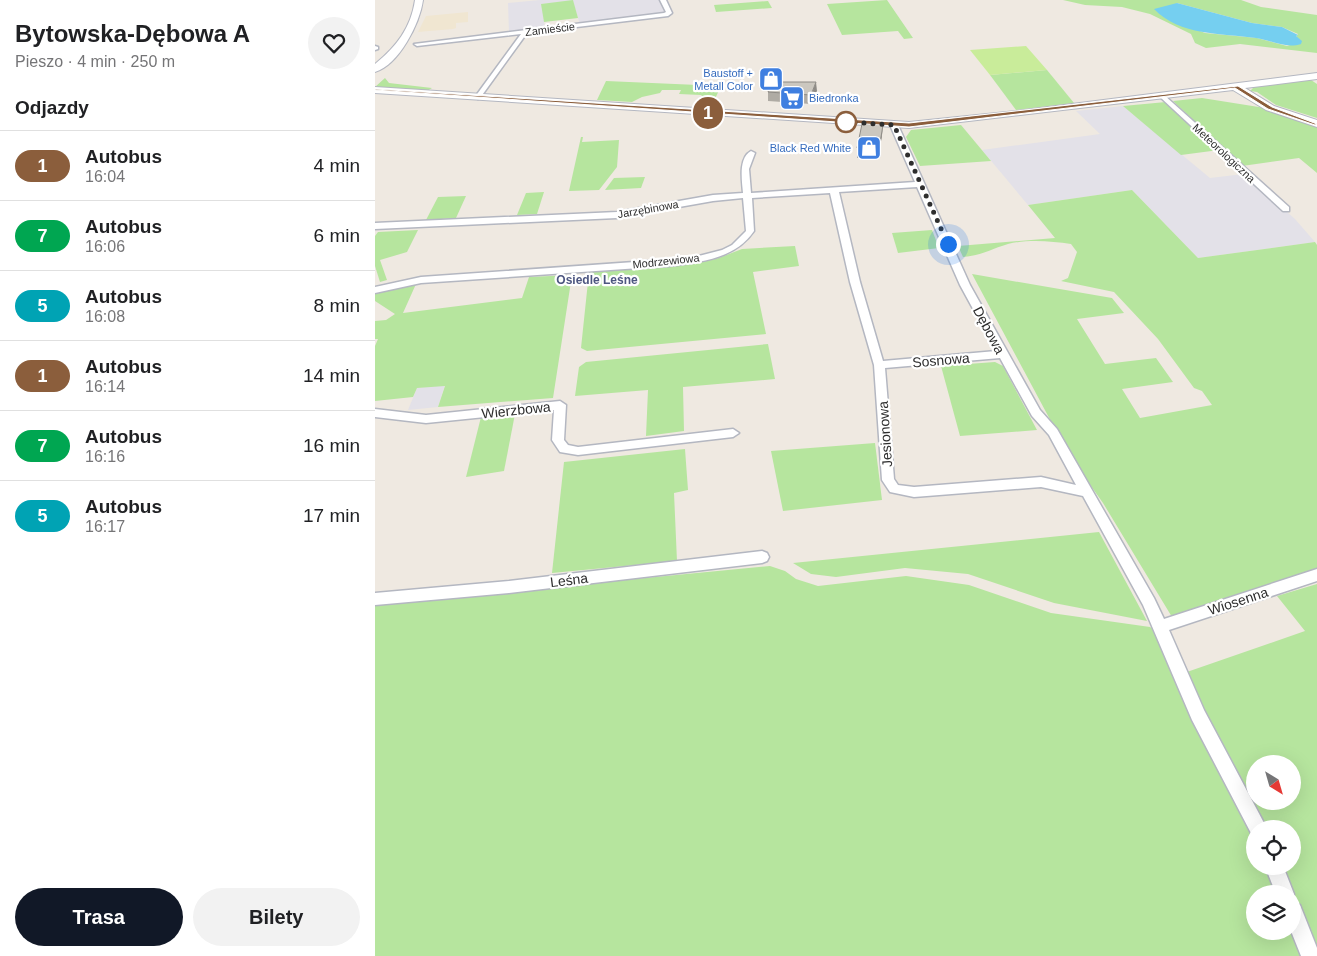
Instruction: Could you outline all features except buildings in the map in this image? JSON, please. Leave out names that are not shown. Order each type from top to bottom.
[{"type":"main road","points":[[375,69],[401,46],[414,26],[419,0]]},
{"type":"main road","points":[[375,90],[894,125],[939,123],[1317,76]]},
{"type":"main road","points":[[1236,87],[1270,108],[1317,124]]},
{"type":"street","name":"Zamieście","points":[[417,44],[666,15],[669,13],[663,0]]},
{"type":"street","points":[[478,97],[525,32]]},
{"type":"street","name":"Meteorologiczna","points":[[1162,96],[1286,209]]},
{"type":"street","name":"Dębowa","points":[[894,125],[957,268],[1002,354],[1036,413],[1053,432],[1149,602],[1197,715],[1253,820]]},
{"type":"street","name":"Modrzewiowa","points":[[375,290],[421,280],[669,263],[701,258],[731,249],[747,237],[751,224],[745,169],[751,154]]},
{"type":"street","name":"Jarzębinowa","points":[[375,226],[617,215],[701,200],[748,195],[920,184]]},
{"type":"street","name":"Jesionowa","points":[[834,190],[855,282],[879,365],[888,480],[894,489],[914,492],[1041,482],[1087,492]]},
{"type":"street","name":"Sosnowa","points":[[879,365],[1002,354]]},
{"type":"street","name":"Wierzbowa","points":[[375,413],[426,419],[561,405],[558,440],[564,449],[578,451],[733,433]]},
{"type":"street","name":"Leśna","points":[[375,599],[509,587],[763,557]]},
{"type":"street","name":"Wiosenna","points":[[1159,627],[1317,575]]},
{"type":"street","points":[[1301,932],[1309,952]]},
{"type":"shaded area","points":[[540,0],[659,0],[665,12],[580,25],[573,1],[542,4],[545,29],[509,33],[508,3]]},
{"type":"shaded area","points":[[468,12],[468,22],[456,23],[456,28],[418,32],[426,16]]},
{"type":"shaded area","points":[[1123,106],[1210,178],[1244,174],[1295,219],[1315,242],[1198,258],[1132,190],[1028,205],[982,150],[1100,134],[1076,111]]},
{"type":"shaded area","points":[[445,385],[438,407],[408,410],[417,388]]},
{"type":"green space","points":[[573,0],[578,18],[544,22],[541,4]]},
{"type":"green space","points":[[887,0],[913,38],[904,39],[898,31],[842,35],[827,4]]},
{"type":"green space","points":[[1063,0],[1241,0],[1261,7],[1317,15],[1317,53],[1240,44],[1206,48],[1195,43],[1191,34],[1150,14],[1122,7],[1085,5]],"holes":[[[1177,3],[1252,23],[1282,27],[1298,34],[1296,37],[1301,41],[1287,46],[1257,38],[1205,33],[1164,17]]]},
{"type":"green space","points":[[768,1],[772,8],[716,12],[714,5]]},
{"type":"green space","points":[[1026,46],[1047,70],[990,75],[970,50]]},
{"type":"green space","points":[[1047,70],[1074,103],[1016,110],[990,75]]},
{"type":"green space","points":[[385,78],[389,83],[432,88],[427,91],[375,87]]},
{"type":"green space","points":[[1311,80],[1317,84],[1317,118],[1276,105],[1257,92],[1250,91],[1255,86]]},
{"type":"green space","points":[[606,81],[721,86],[714,101],[708,101],[701,95],[679,94],[681,90],[662,90],[660,93],[642,97],[632,102],[597,100]]},
{"type":"green space","points":[[1202,98],[1265,108],[1317,126],[1317,173],[1299,158],[1242,166],[1173,101]]},
{"type":"green space","points":[[1166,102],[1219,150],[1181,155],[1123,106]]},
{"type":"green space","points":[[961,125],[991,161],[920,166],[906,137],[911,130]]},
{"type":"green space","points":[[581,137],[583,137],[582,142],[619,140],[617,167],[599,190],[569,191]]},
{"type":"green space","points":[[645,177],[641,188],[605,190],[614,178]]},
{"type":"green space","points":[[1132,190],[1198,258],[1315,242],[1317,245],[1317,572],[1172,617],[1103,503],[1069,455],[972,274],[1112,298],[1124,313],[1077,319],[1105,364],[1156,358],[1173,382],[1122,389],[1140,418],[1212,405],[1202,391],[1194,388],[1158,339],[1114,292],[1061,281],[1068,278],[1077,252],[1071,244],[1048,241],[1023,241],[963,257],[958,246],[1055,238],[1028,205]]},
{"type":"green space","points":[[544,192],[537,214],[517,215],[526,193]]},
{"type":"green space","points":[[466,196],[456,218],[426,220],[438,197]]},
{"type":"green space","points":[[418,230],[407,252],[380,260],[387,280],[380,282],[375,266],[375,236],[378,232]]},
{"type":"green space","points":[[932,230],[939,248],[898,253],[892,233]]},
{"type":"green space","points":[[795,246],[799,266],[753,272],[766,334],[587,351],[581,348],[589,272],[676,265],[716,259],[742,249]]},
{"type":"green space","points":[[572,275],[553,398],[438,407],[445,386],[417,388],[413,397],[375,401],[375,346],[378,339],[375,339],[375,321],[386,320],[395,314],[375,301],[375,294],[416,284],[403,313],[522,298],[529,277]]},
{"type":"green space","points":[[768,344],[775,379],[683,387],[684,431],[646,436],[648,390],[575,396],[579,367],[586,362]]},
{"type":"green space","points":[[995,362],[1003,366],[1037,430],[960,436],[941,366]]},
{"type":"green space","points":[[515,414],[504,471],[466,477],[481,417]]},
{"type":"green space","points":[[875,443],[882,500],[783,511],[771,451]]},
{"type":"green space","points":[[685,449],[688,490],[674,493],[677,561],[552,573],[564,462]]},
{"type":"green space","points":[[1099,532],[1147,621],[1054,603],[968,574],[905,568],[836,577],[811,574],[793,563]]},
{"type":"green space","points":[[770,566],[785,571],[796,579],[818,586],[906,576],[969,585],[1051,613],[1150,627],[1156,631],[1184,673],[1305,631],[1277,596],[1317,584],[1317,956],[375,956],[375,604]]},
{"type":"water","points":[[1177,3],[1252,23],[1282,27],[1298,35],[1296,36],[1302,41],[1301,44],[1295,45],[1278,44],[1256,38],[1188,29],[1164,18],[1154,9]]},
{"type":"bus line","name":"1","points":[[375,90],[909,125],[1236,87],[1270,108],[1317,124]]},
{"type":"place","name":"Baustoff + Metall Color","points":[[771,79]]},
{"type":"place","name":"Biedronka","points":[[792,98]]},
{"type":"place","name":"Black Red White","points":[[869,148]]},
{"type":"district","name":"Osiedle Leśne","points":[[597,280]]},
{"type":"route","points":[[846,122],[894,125],[948,244]]}]
